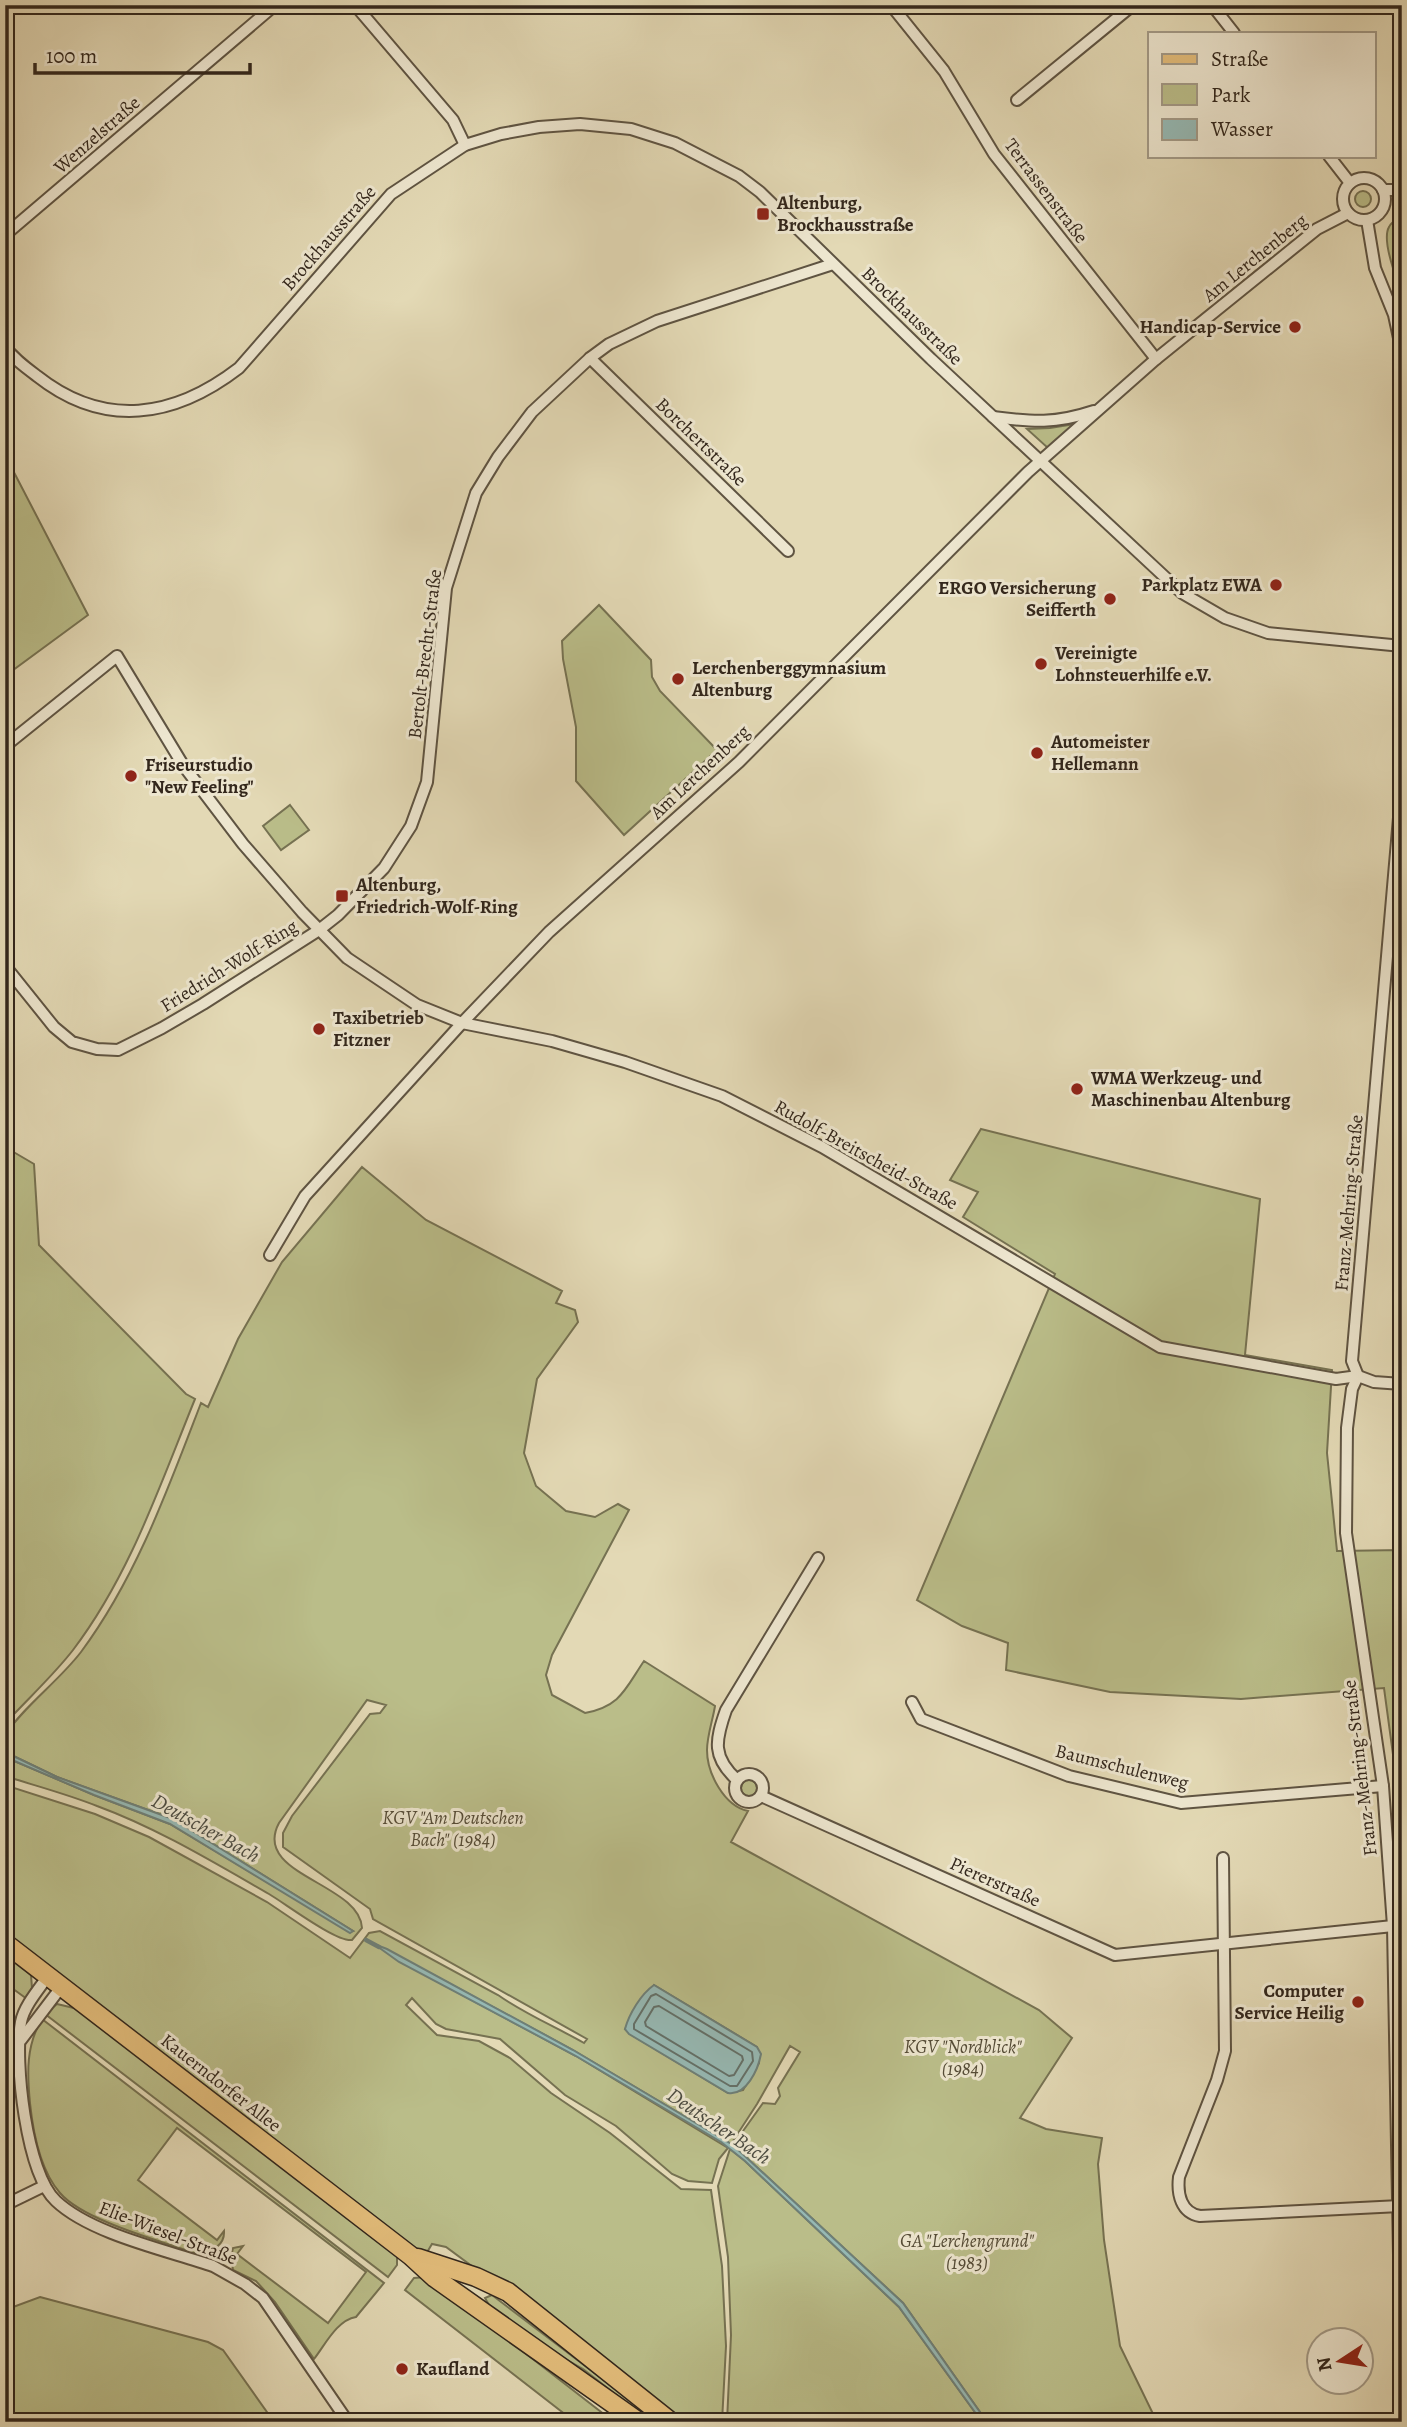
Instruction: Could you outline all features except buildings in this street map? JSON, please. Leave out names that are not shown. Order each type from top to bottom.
[{"type":"main road","name":"Kauerndorfer Allee","points":[[5,1943],[411,2256],[435,2278],[639,2422]]},
{"type":"main road","name":"Kauerndorfer Allee","points":[[411,2256],[476,2277],[508,2292],[671,2422]]},
{"type":"street","name":"Wenzelstraße","points":[[5,236],[275,5]]},
{"type":"street","points":[[355,5],[453,120],[465,145]]},
{"type":"street","name":"Terrassenstraße","points":[[891,5],[944,71],[994,154],[1156,359]]},
{"type":"street","points":[[1017,100],[1133,5]]},
{"type":"street","points":[[1212,5],[1233,32]]},
{"type":"street","name":"Brockhausstraße","points":[[5,347],[13,357],[54,389],[87,405],[119,410],[151,410],[192,398],[217,385],[239,368],[391,194],[465,145],[501,134],[539,127],[580,124],[631,129],[675,143],[739,176],[761,192],[833,264],[1182,593],[1225,618],[1268,633],[1402,646]]},
{"type":"street","points":[[1331,158],[1350,183]]},
{"type":"street","points":[[1383,190],[1382,209],[1373,218],[1367,220],[1353,217],[1344,207],[1343,194],[1350,183],[1356,180],[1370,179],[1383,190],[1402,190]]},
{"type":"street","name":"Am Lerchenberg","points":[[270,1255],[305,1196],[462,1023],[549,932],[739,762],[1041,461],[1156,359],[1317,229],[1348,213]]},
{"type":"street","points":[[1367,220],[1375,268],[1394,315],[1402,352]]},
{"type":"street","name":"Bertolt-Brecht-Straße","points":[[319,930],[338,915],[384,868],[411,826],[427,782],[446,588],[477,493],[498,457],[532,412],[609,344],[657,321],[833,264]]},
{"type":"street","name":"Borchertstraße","points":[[590,358],[788,551]]},
{"type":"street","points":[[993,416],[1036,423],[1070,419],[1100,409]]},
{"type":"street","name":"Friedrich-Wolf-Ring","points":[[5,746],[117,656],[183,765],[243,844],[319,930],[162,1028],[118,1050],[97,1049],[72,1042],[54,1027],[5,966]]},
{"type":"street","name":"Franz-Mehring-Straße","points":[[1402,783],[1352,1362],[1358,1376],[1352,1389],[1347,1428],[1346,1533],[1383,1786],[1393,1926],[1402,2418]]},
{"type":"street","name":"Rudolf-Breitscheid-Straße","points":[[319,930],[347,958],[417,1005],[462,1023],[552,1041],[625,1062],[722,1096],[822,1147],[1160,1347],[1336,1379],[1358,1376],[1374,1382],[1402,1384]]},
{"type":"street","points":[[1388,937],[1402,939]]},
{"type":"street","name":"Piererstraße","points":[[737,1780],[722,1765],[718,1752],[718,1738],[726,1710],[818,1558]]},
{"type":"street","name":"Baumschulenweg","points":[[912,1702],[921,1719],[1069,1776],[1181,1803],[1383,1786]]},
{"type":"street","name":"Piererstraße","points":[[745,1774],[755,1775],[762,1782],[761,1796],[749,1802],[741,1800],[735,1788],[737,1780],[745,1774]]},
{"type":"street","name":"Piererstraße","points":[[761,1796],[1115,1955],[1393,1926]]},
{"type":"street","points":[[1223,1858],[1225,2051],[1217,2080],[1179,2177],[1177,2188],[1184,2208],[1191,2215],[1200,2216],[1399,2206]]},
{"type":"street","points":[[21,2040],[55,1981]]},
{"type":"street","name":"Elie-Wiesel-Straße","points":[[55,1981],[24,2013],[18,2056],[30,2143],[44,2186],[55,2201],[102,2229],[226,2271],[256,2291],[281,2322],[348,2422]]},
{"type":"street","points":[[5,2205],[44,2186]]},
{"type":"green space","points":[[1360,191],[1366,191],[1371,199],[1369,205],[1360,207],[1355,202],[1355,196]]},
{"type":"green space","points":[[1402,216],[1400,288],[1390,257],[1387,233],[1391,224]]},
{"type":"green space","points":[[1075,424],[1049,449],[1027,429],[1050,428]]},
{"type":"green space","points":[[5,455],[88,615],[5,676]]},
{"type":"green space","points":[[599,605],[651,660],[652,677],[660,691],[717,750],[624,835],[576,781],[576,727],[562,641]]},
{"type":"green space","points":[[290,805],[309,830],[281,850],[263,826]]},
{"type":"green space","points":[[981,1129],[1260,1199],[1245,1355],[1332,1370],[1327,1453],[1337,1551],[1402,1550],[1402,1841],[1384,1688],[1241,1699],[1110,1692],[1006,1670],[1008,1643],[962,1626],[917,1600],[1055,1274],[963,1217],[978,1192],[950,1180]]},
{"type":"green space","points":[[5,1147],[34,1164],[39,1245],[186,1394],[195,1399],[142,1529],[111,1591],[73,1650],[15,1713],[5,1693]]},
{"type":"green space","points":[[362,1167],[426,1220],[562,1291],[556,1303],[575,1310],[578,1322],[537,1379],[524,1453],[536,1486],[566,1511],[595,1517],[618,1504],[629,1510],[552,1655],[546,1675],[552,1695],[585,1713],[597,1710],[621,1695],[644,1661],[715,1706],[707,1745],[710,1769],[724,1796],[739,1808],[748,1811],[731,1842],[1039,2010],[1072,2038],[1020,2118],[1046,2129],[1102,2138],[1098,2164],[1104,2240],[1120,2346],[1157,2422],[987,2422],[903,2303],[733,2145],[763,2103],[775,2104],[780,2096],[778,2088],[800,2052],[790,2046],[731,2144],[573,2050],[428,1972],[427,1976],[576,2056],[728,2148],[719,2159],[712,2183],[688,2181],[672,2174],[616,2126],[565,2095],[500,2039],[446,2029],[436,2024],[412,1998],[406,2005],[437,2035],[479,2041],[510,2058],[551,2093],[610,2133],[681,2189],[711,2190],[722,2266],[726,2346],[722,2422],[683,2422],[446,2247],[432,2244],[426,2254],[419,2251],[5,1933],[5,1785],[95,1814],[149,1837],[267,1902],[350,1958],[369,1933],[380,1931],[584,2043],[587,2039],[373,1919],[370,1909],[283,1847],[283,1833],[292,1816],[370,1714],[380,1713],[386,1705],[367,1700],[279,1823],[274,1841],[280,1855],[292,1867],[344,1900],[357,1913],[362,1928],[352,1940],[323,1929],[227,1870],[141,1825],[86,1802],[5,1776],[5,1757],[170,1824],[350,1932],[353,1931],[173,1819],[57,1777],[5,1752],[5,1735],[81,1652],[118,1594],[149,1532],[201,1403],[208,1407],[238,1339],[282,1262]],"holes":[[[654,1985],[757,2047],[759,2063],[743,2090],[728,2093],[625,2029]]]},
{"type":"green space","points":[[746,1780],[752,1780],[757,1788],[755,1794],[746,1796],[741,1791],[741,1785]]},
{"type":"green space","points":[[5,1953],[31,1975],[32,1988],[27,1999],[5,1983]]},
{"type":"green space","points":[[57,2004],[78,2009],[397,2254],[397,2265],[388,2277],[45,2014]]},
{"type":"green space","points":[[42,2019],[384,2283],[356,2317],[337,2328],[314,2359],[275,2302],[256,2281],[233,2270],[233,2248],[243,2246],[237,2254],[328,2323],[366,2272],[177,2128],[138,2180],[217,2240],[224,2231],[222,2241],[215,2248],[197,2254],[104,2221],[71,2203],[60,2193],[47,2173],[33,2126],[28,2070],[30,2049]]},
{"type":"green space","points":[[730,2149],[899,2307],[982,2422],[727,2422],[731,2335],[728,2257],[718,2186]]},
{"type":"green space","points":[[427,2277],[614,2422],[575,2422],[405,2290],[414,2278]]},
{"type":"green space","points":[[492,2295],[659,2422],[651,2422],[583,2369],[546,2348],[489,2305],[485,2298]]},
{"type":"green space","points":[[40,2297],[208,2342],[223,2350],[274,2422],[5,2422],[5,2310]]},
{"type":"water","points":[[5,1752],[57,1777],[173,1819],[353,1931],[350,1933],[170,1824],[5,1757]]},
{"type":"water","points":[[374,1944],[573,2050],[733,2145],[903,2303],[987,2422],[982,2422],[899,2307],[745,2161],[721,2142],[576,2056],[399,1962]]},
{"type":"water","points":[[654,1985],[757,2047],[761,2054],[754,2074],[746,2086],[734,2093],[728,2093],[629,2034],[625,2029],[633,2011]]},
{"type":"waterway","name":"Deutscher Bach","points":[[366,1940],[379,1947]]},
{"type":"place","name":"Altenburg, Brockhausstraße","points":[[763,214]]},
{"type":"place","name":"Handicap-Service","points":[[1295,327]]},
{"type":"place","name":"Parkplatz EWA","points":[[1276,585]]},
{"type":"place","name":"ERGO Versicherung Seifferth","points":[[1110,599]]},
{"type":"place","name":"Vereinigte Lohnsteuerhilfe e.V.","points":[[1041,664]]},
{"type":"place","name":"Lerchenberggymnasium Altenburg","points":[[678,679]]},
{"type":"place","name":"Automeister Hellemann","points":[[1037,753]]},
{"type":"place","name":"Friseurstudio \"New Feeling\"","points":[[131,776]]},
{"type":"place","name":"Altenburg, Friedrich-Wolf-Ring","points":[[342,896]]},
{"type":"place","name":"Taxibetrieb Fitzner","points":[[319,1029]]},
{"type":"place","name":"WMA Werkzeug- und Maschinenbau Altenburg","points":[[1077,1089]]},
{"type":"place","name":"Computer Service Heilig","points":[[1358,2002]]},
{"type":"place","name":"Kaufland","points":[[402,2369]]},
{"type":"park label","name":"KGV \"Am Deutschen Bach\" (1984)","points":[[453,1829]]},
{"type":"park label","name":"KGV \"Nordblick\" (1984)","points":[[963,2058]]},
{"type":"park label","name":"GA \"Lerchengrund\" (1983)","points":[[967,2252]]}]
